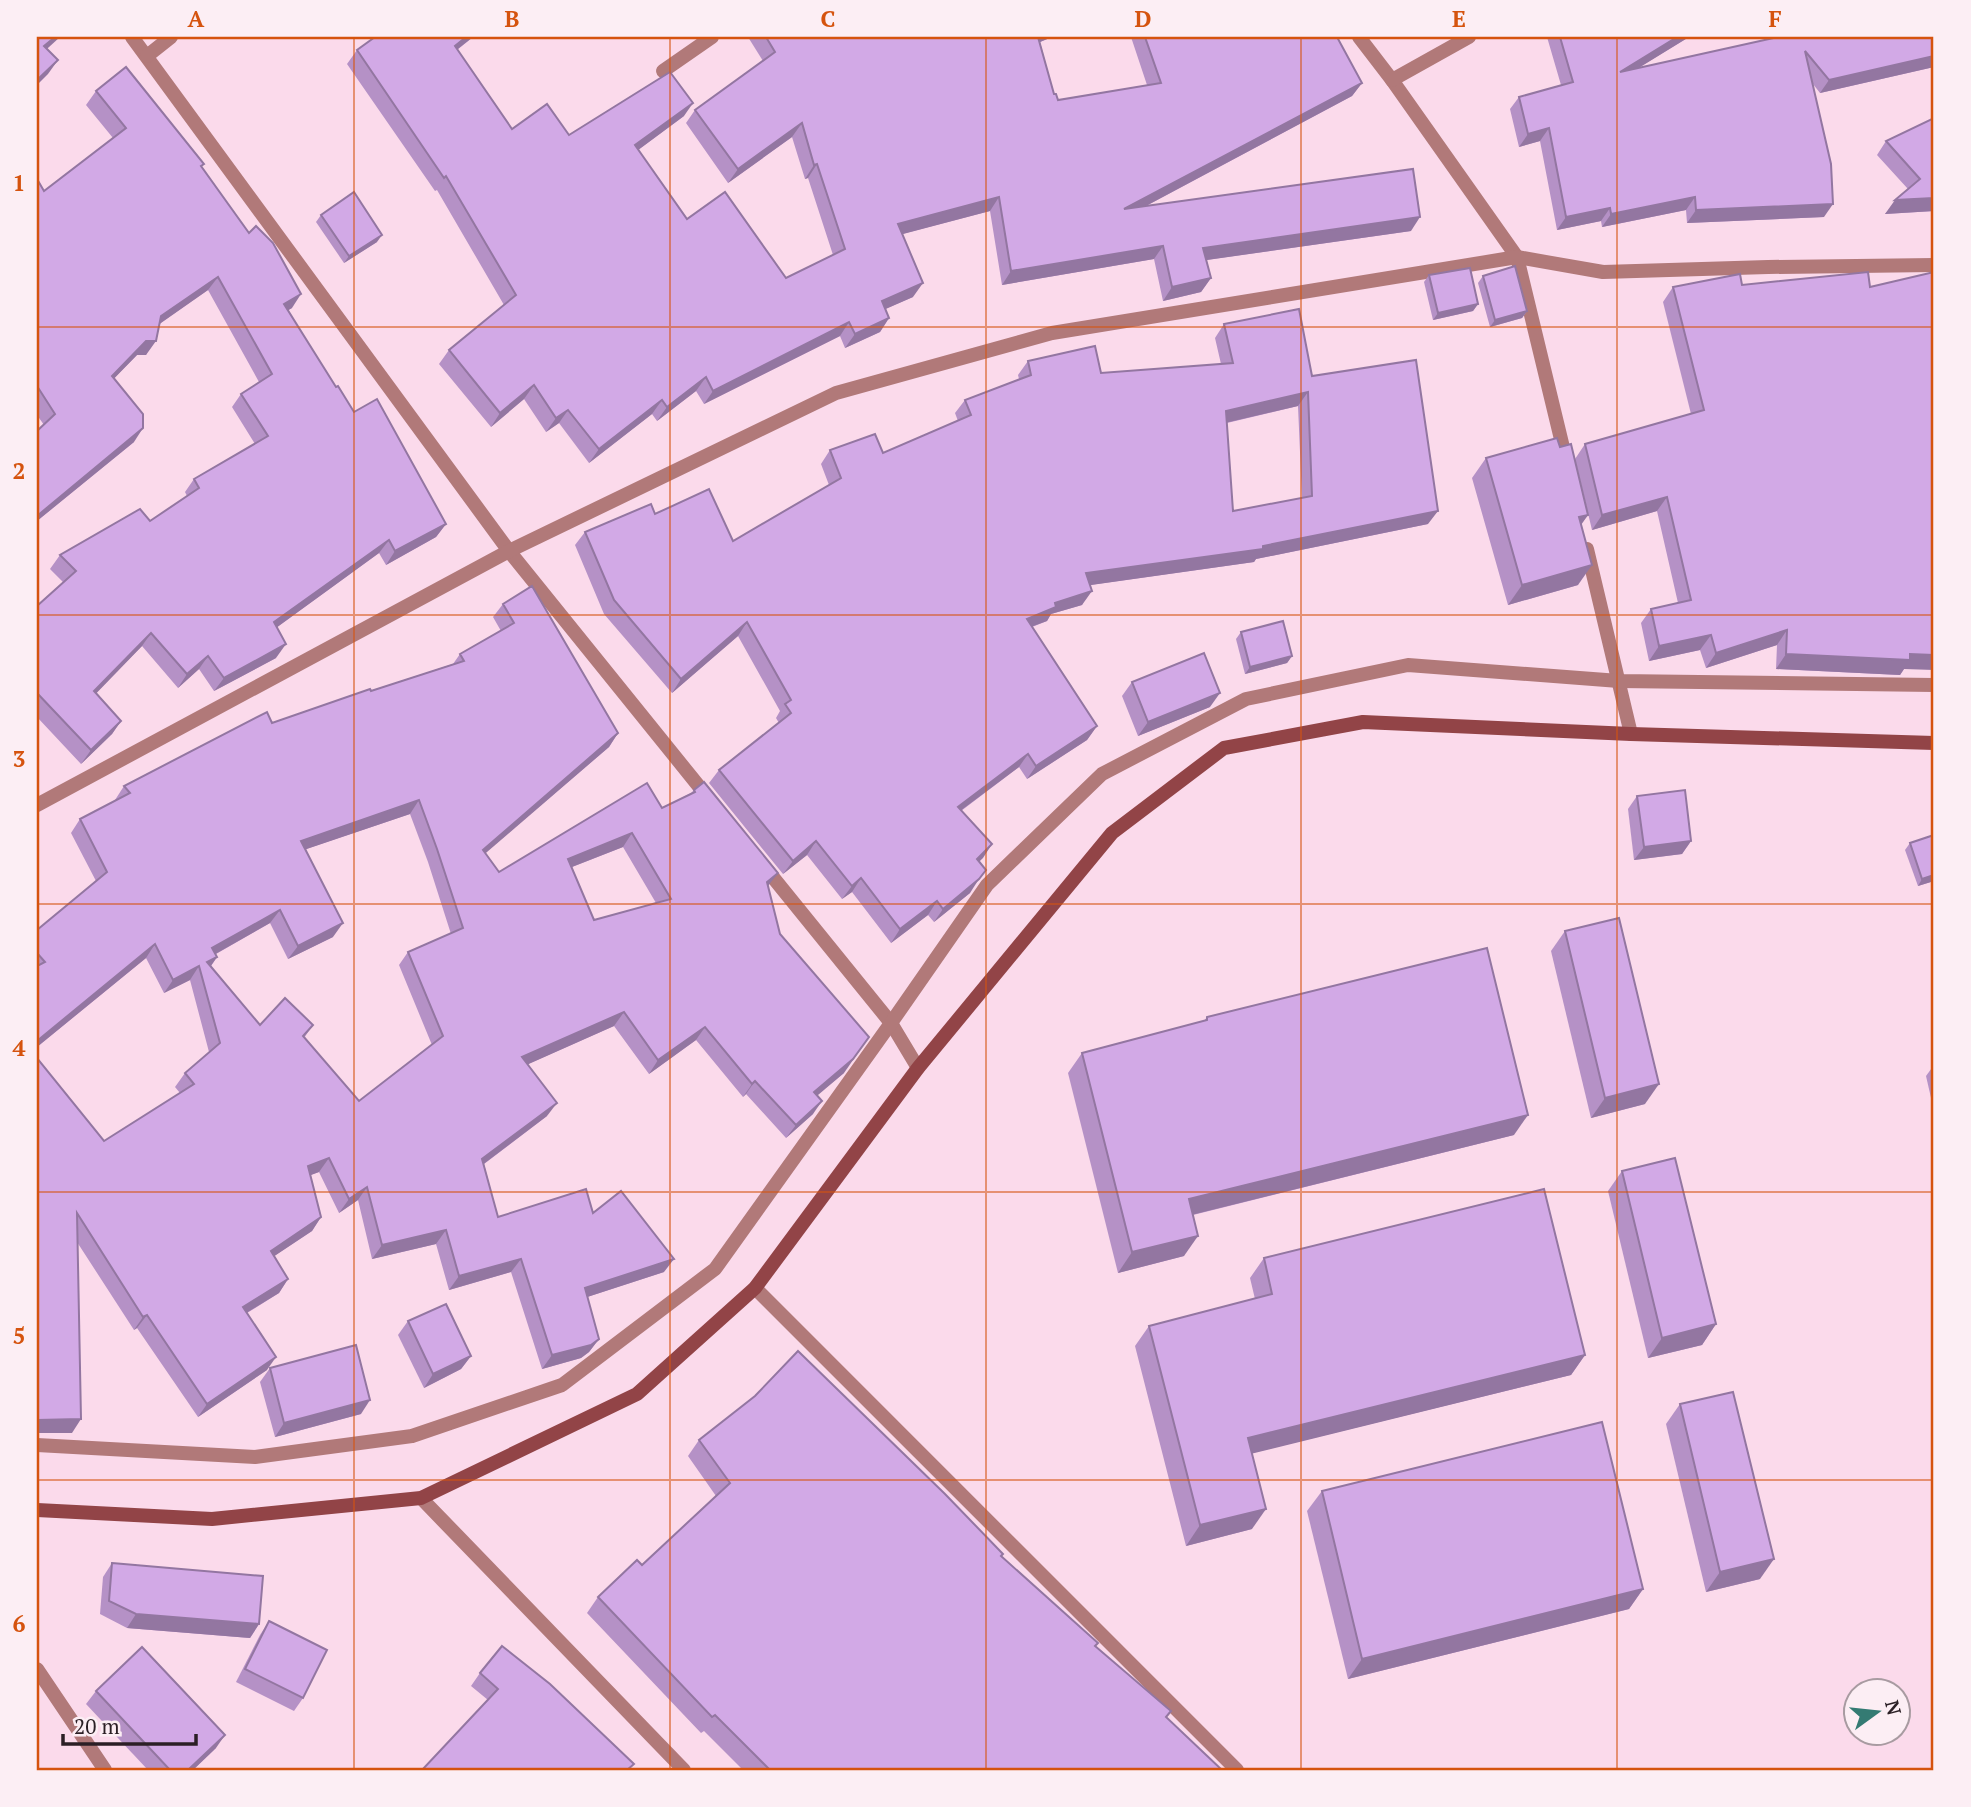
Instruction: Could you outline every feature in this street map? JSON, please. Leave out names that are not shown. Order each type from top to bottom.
[{"type":"main road","points":[[37,1510],[212,1519],[421,1498],[637,1394],[755,1288],[918,1068],[1112,833],[1224,748],[1363,722],[1631,734],[1934,743]]},
{"type":"street","points":[[132,37],[509,551],[717,809]]},
{"type":"street","points":[[147,56],[171,37]]},
{"type":"street","points":[[663,71],[712,37]]},
{"type":"street","points":[[1359,37],[1517,257],[1571,482]]},
{"type":"street","points":[[1392,80],[1469,37]]},
{"type":"street","points":[[37,805],[509,551],[836,393],[1052,333],[1517,257],[1603,272],[1934,265]]},
{"type":"street","points":[[1584,535],[1631,734]]},
{"type":"street","points":[[37,1445],[255,1457],[412,1436],[562,1385],[715,1269],[987,885],[1101,774],[1246,699],[1408,665],[1619,681],[1934,685]]},
{"type":"street","points":[[752,852],[891,1023],[918,1068]]},
{"type":"street","points":[[755,1288],[1237,1770]]},
{"type":"street","points":[[421,1498],[684,1770]]},
{"type":"street","points":[[37,1669],[105,1770]]},
{"type":"building","points":[[37,37],[55,37],[44,46],[58,60],[37,80]]},
{"type":"building","points":[[375,37],[466,37],[455,46],[512,129],[547,104],[569,135],[670,72],[693,103],[635,145],[687,219],[725,192],[786,278],[845,249],[817,164],[814,165],[802,123],[738,169],[695,110],[775,52],[766,37],[1038,37],[1058,100],[1161,83],[1145,37],[1337,37],[1362,83],[1124,209],[1413,169],[1420,217],[1203,248],[1211,278],[1172,287],[1163,246],[1011,271],[999,197],[898,224],[923,283],[882,301],[889,318],[855,334],[849,322],[713,391],[706,377],[667,407],[662,400],[599,449],[568,410],[556,418],[534,385],[500,413],[449,350],[516,295],[446,176],[444,178],[357,50]]},
{"type":"building","points":[[1560,37],[1677,37],[1620,72],[1778,37],[1934,37],[1934,56],[1829,80],[1805,51],[1831,164],[1833,204],[1696,210],[1695,197],[1611,214],[1610,208],[1566,217],[1549,128],[1528,134],[1519,97],[1573,82]]},
{"type":"building","points":[[126,67],[204,164],[201,166],[249,233],[256,226],[273,243],[301,294],[284,304],[354,412],[377,399],[446,524],[395,551],[389,540],[274,622],[286,644],[224,678],[208,656],[187,674],[151,633],[94,691],[121,721],[91,750],[37,693],[37,606],[76,571],[60,555],[140,509],[150,521],[199,488],[194,479],[268,436],[241,394],[272,374],[218,277],[161,316],[156,341],[146,341],[112,376],[143,414],[143,428],[37,516],[37,431],[55,414],[37,386],[37,179],[44,191],[126,128],[96,91]]},
{"type":"building","points":[[1934,118],[1934,198],[1895,200],[1920,179],[1886,141]]},
{"type":"building","points":[[354,192],[382,235],[349,256],[321,215]]},
{"type":"building","points":[[1515,266],[1527,311],[1495,320],[1483,276]]},
{"type":"building","points":[[1470,268],[1478,304],[1438,313],[1429,275]]},
{"type":"building","points":[[1868,272],[1870,287],[1934,272],[1934,655],[1910,654],[1910,660],[1786,654],[1787,630],[1716,653],[1711,635],[1659,646],[1651,609],[1691,600],[1667,497],[1602,515],[1585,444],[1704,410],[1673,287],[1740,274],[1742,285]]},
{"type":"building","points":[[1299,309],[1312,376],[1416,360],[1438,511],[1263,546],[1263,549],[1086,573],[1092,591],[1055,603],[1056,607],[1027,619],[1097,726],[1036,766],[1028,754],[958,807],[992,844],[977,859],[986,870],[943,909],[937,901],[900,929],[861,878],[852,886],[816,841],[793,861],[719,770],[791,713],[785,704],[791,700],[747,622],[681,679],[614,600],[585,532],[651,504],[655,514],[709,489],[733,541],[841,478],[830,450],[875,434],[883,453],[971,415],[965,400],[1031,375],[1028,361],[1095,346],[1101,373],[1233,363],[1224,324]],"holes":[[[1308,392],[1312,496],[1233,511],[1226,411]]]},
{"type":"building","points":[[1557,438],[1560,447],[1571,444],[1588,515],[1579,517],[1592,565],[1522,585],[1486,458]]},
{"type":"building","points":[[532,586],[618,733],[483,850],[499,872],[647,783],[662,808],[695,792],[704,782],[778,873],[767,882],[780,934],[869,1037],[853,1059],[814,1092],[822,1101],[796,1125],[755,1081],[752,1084],[705,1027],[658,1060],[624,1012],[522,1057],[557,1103],[482,1159],[498,1217],[586,1189],[593,1213],[621,1191],[674,1259],[585,1288],[599,1339],[591,1345],[552,1355],[521,1259],[459,1276],[446,1230],[382,1245],[367,1187],[349,1199],[329,1158],[308,1166],[321,1217],[271,1251],[288,1279],[243,1307],[276,1357],[207,1404],[147,1315],[143,1317],[77,1213],[81,1419],[37,1420],[37,1058],[104,1141],[194,1084],[185,1073],[220,1043],[199,966],[173,980],[155,944],[37,1041],[37,966],[45,962],[37,953],[37,930],[107,872],[80,819],[130,793],[124,786],[267,712],[272,723],[370,689],[371,691],[464,661],[460,654],[514,623],[503,604]],"holes":[[[419,800],[463,928],[408,952],[443,1036],[359,1101],[303,1036],[313,1025],[285,998],[260,1025],[207,962],[217,957],[212,948],[280,910],[298,946],[343,923],[301,841]],[[632,833],[671,899],[594,920],[568,859]]]},
{"type":"building","points":[[1283,621],[1292,656],[1250,667],[1241,632]]},
{"type":"building","points":[[1204,653],[1220,693],[1148,722],[1132,682]]},
{"type":"building","points":[[1685,790],[1691,841],[1644,847],[1637,796]]},
{"type":"building","points":[[1934,835],[1934,875],[1922,879],[1910,843]]},
{"type":"building","points":[[1619,918],[1659,1084],[1605,1098],[1565,931]]},
{"type":"building","points":[[1487,948],[1528,1115],[1189,1199],[1198,1236],[1132,1252],[1082,1053],[1207,1020],[1207,1017]]},
{"type":"building","points":[[1675,1158],[1716,1324],[1662,1338],[1622,1171]]},
{"type":"building","points":[[1544,1189],[1585,1355],[1248,1438],[1266,1509],[1200,1525],[1149,1326],[1272,1294],[1264,1258]]},
{"type":"building","points":[[446,1304],[471,1356],[433,1374],[408,1321]]},
{"type":"building","points":[[356,1345],[370,1400],[284,1423],[270,1368]]},
{"type":"building","points":[[798,1351],[945,1494],[1003,1554],[1001,1556],[1098,1643],[1095,1646],[1171,1711],[1166,1717],[1222,1770],[770,1770],[715,1715],[712,1717],[598,1597],[637,1560],[642,1565],[730,1483],[699,1440],[755,1396]]},
{"type":"building","points":[[1733,1392],[1774,1559],[1720,1572],[1680,1404]]},
{"type":"building","points":[[1602,1422],[1643,1589],[1362,1659],[1322,1491]]},
{"type":"building","points":[[112,1563],[263,1576],[259,1624],[136,1614],[109,1601]]},
{"type":"building","points":[[269,1621],[327,1650],[303,1698],[245,1669]]},
{"type":"building","points":[[502,1646],[550,1684],[634,1764],[627,1770],[422,1770],[498,1689],[480,1673]]},
{"type":"building","points":[[142,1647],[225,1735],[188,1770],[170,1770],[96,1691]]}]
